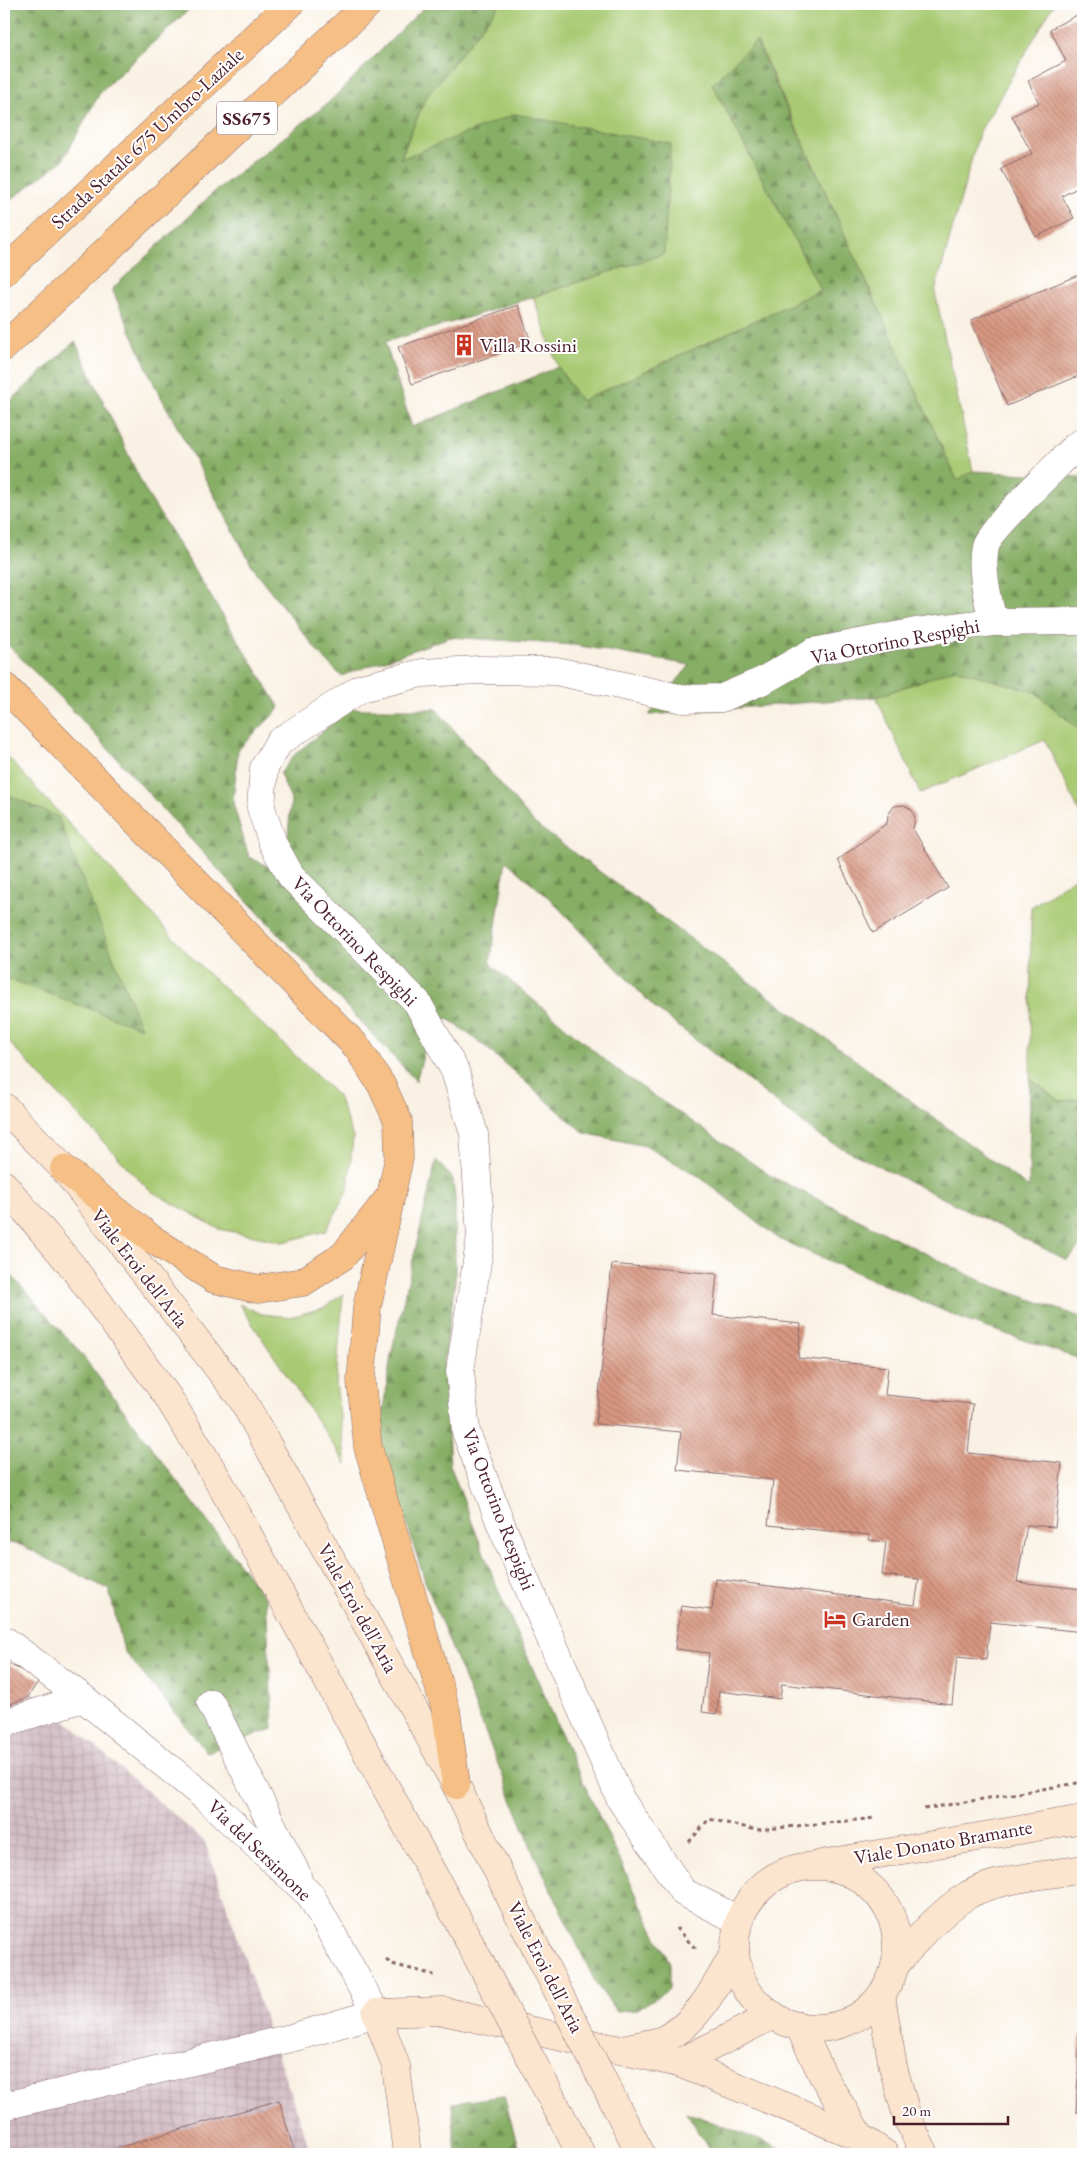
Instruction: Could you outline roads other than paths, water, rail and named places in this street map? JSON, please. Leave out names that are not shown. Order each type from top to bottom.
[{"type":"highway","name":"Strada Statale 675 Umbro-Laziale","points":[[4,272],[14,256],[103,179],[290,4]]},
{"type":"highway","name":"SS675","points":[[4,347],[368,4]]},
{"type":"highway","points":[[4,686],[357,1047],[382,1086],[398,1121],[400,1158],[367,1307],[361,1381],[370,1456],[446,1710],[456,1784]]},
{"type":"highway","points":[[64,1169],[152,1239],[214,1279],[258,1289],[303,1282],[343,1256],[393,1192]]},
{"type":"main road","name":"Viale Eroi dell'Aria","points":[[4,1107],[64,1169],[242,1398],[456,1784],[515,1907],[641,2154]]},
{"type":"main road","points":[[4,1185],[72,1266],[168,1397],[224,1492],[452,1909],[581,2154]]},
{"type":"main road","name":"Viale Donato Bramante","points":[[803,1867],[830,1867],[846,1872],[854,1875],[876,1891],[890,1913],[898,1938],[896,1964],[890,1981],[881,1996],[865,2012],[844,2023],[822,2028],[799,2026],[773,2015],[754,1999],[740,1977],[735,1952],[740,1921],[750,1901],[764,1885],[783,1873],[803,1867],[1083,1819]]},
{"type":"main road","name":"Viale Donato Bramante","points":[[896,1964],[933,1922],[969,1895],[1004,1882],[1083,1869]]},
{"type":"main road","name":"Viale Donato Bramante","points":[[618,2050],[664,2039],[688,2023],[702,2007],[735,1952]]},
{"type":"main road","points":[[881,1996],[893,2067],[908,2120],[925,2154]]},
{"type":"main road","name":"Viale Donato Bramante","points":[[376,2013],[443,2012],[679,2064],[860,2137],[885,2154]]},
{"type":"main road","points":[[376,2013],[396,2066],[407,2154]]},
{"type":"main road","points":[[679,2064],[773,2015]]},
{"type":"main road","name":"Viale Donato Bramante","points":[[799,2026],[822,2076],[860,2137]]},
{"type":"street","points":[[993,622],[985,585],[985,544],[1010,513],[1076,446],[1083,442]]},
{"type":"street","name":"Via Ottorino Respighi","points":[[740,1921],[683,1892],[621,1800],[502,1527],[466,1432],[460,1371],[481,1236],[474,1134],[455,1071],[417,1002],[291,876],[274,844],[261,808],[264,768],[279,742],[361,688],[422,673],[479,670],[556,671],[683,699],[722,698],[764,680],[813,652],[916,632],[993,622],[1083,621]]},
{"type":"street","name":"Via del Sersimone","points":[[4,1640],[83,1698],[206,1798],[311,1896],[376,2013]]},
{"type":"street","points":[[4,1723],[83,1698]]},
{"type":"street","points":[[211,1703],[304,1890]]},
{"type":"street","points":[[4,2106],[295,2038],[376,2013]]},
{"type":"place","name":"Villa Rossini","points":[[464,345]]},
{"type":"place","name":"Garden","points":[[835,1619]]}]
